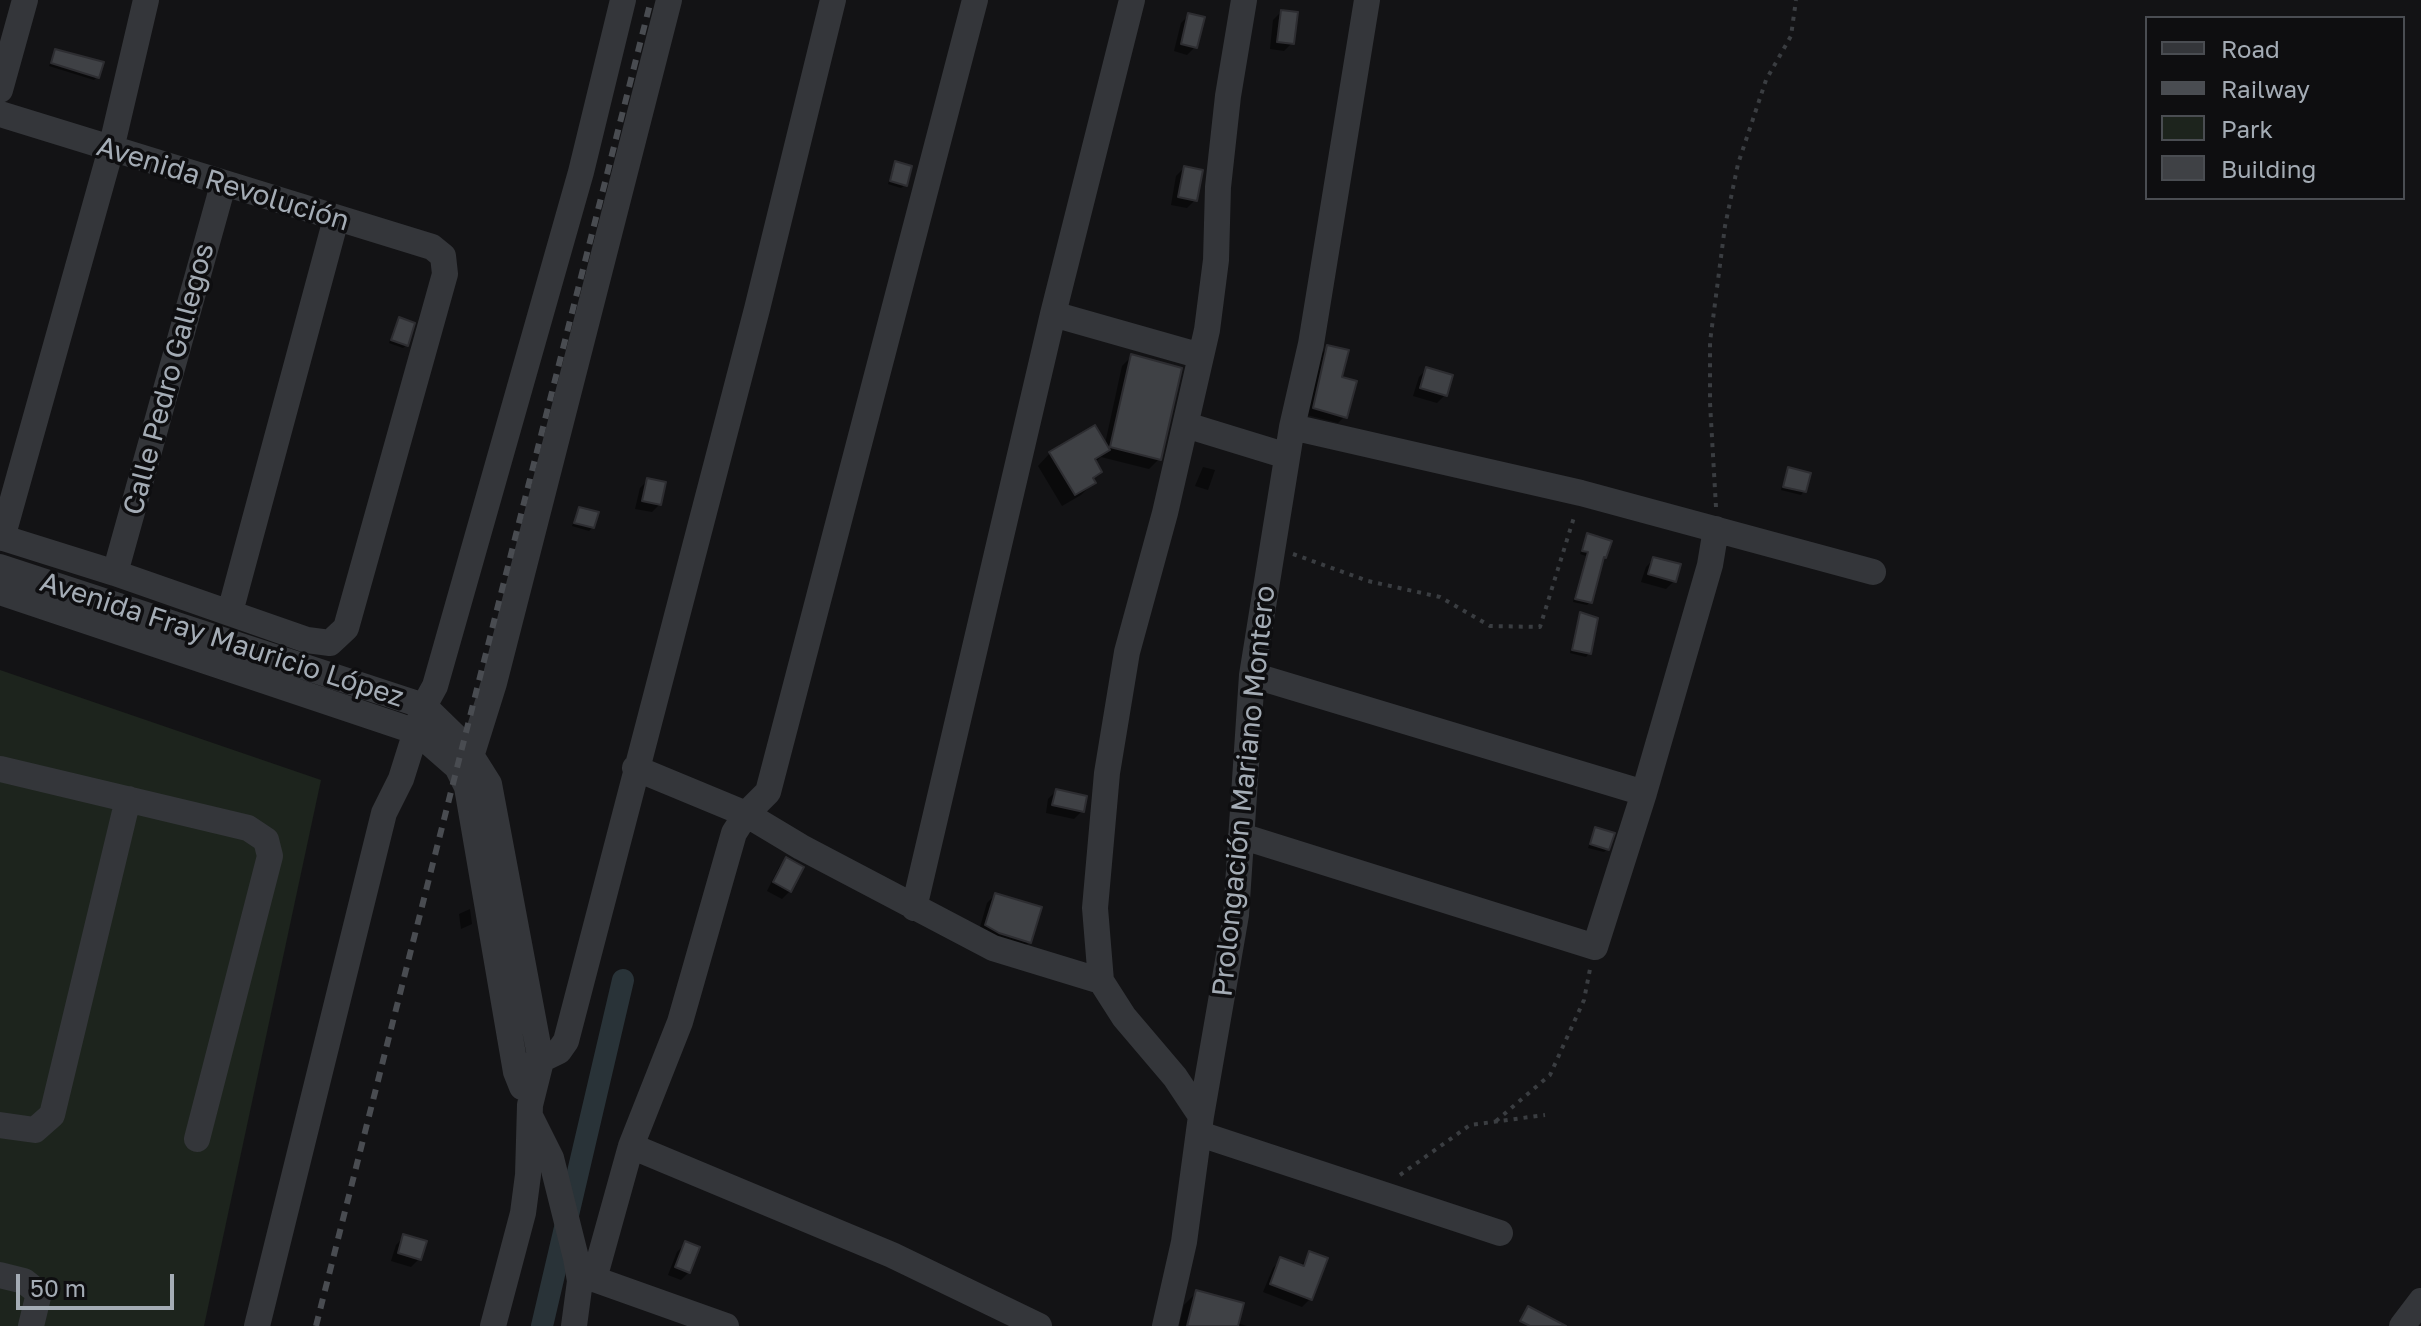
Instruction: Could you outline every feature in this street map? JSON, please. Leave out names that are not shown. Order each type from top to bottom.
[{"type":"street","points":[[0,90],[25,0]]},
{"type":"street","points":[[146,0],[111,149],[1,538],[230,612],[336,219]]},
{"type":"street","points":[[257,1326],[384,813],[401,779],[420,719],[435,686],[581,172],[623,0]]},
{"type":"street","points":[[467,768],[494,683],[669,0]]},
{"type":"street","points":[[516,1072],[559,1051],[566,1041],[757,309],[833,0]]},
{"type":"street","points":[[574,1326],[584,1273],[680,1022],[734,833],[746,814],[768,792],[975,0]]},
{"type":"street","points":[[914,908],[1053,314],[1132,0]]},
{"type":"street","points":[[1244,0],[1228,96],[1218,187],[1216,260],[1207,330],[1165,513],[1127,652],[1107,773],[1095,908],[1101,981],[1124,1017],[1175,1077],[1200,1125],[1375,1192],[1500,1233]]},
{"type":"street","name":"Prolongación Mariano Montero","points":[[1165,1326],[1184,1242],[1200,1125],[1236,915],[1252,675],[1292,427],[1311,344],[1367,0]]},
{"type":"street","name":"Avenida Revolución","points":[[0,114],[432,247],[443,256],[445,274],[346,628],[330,643],[307,640],[230,612]]},
{"type":"street","name":"Calle Pedro Gallegos","points":[[115,573],[223,185]]},
{"type":"street","points":[[1053,314],[1201,356]]},
{"type":"street","points":[[1186,425],[1287,456]]},
{"type":"street","points":[[1292,427],[1581,493],[1873,572]]},
{"type":"street","points":[[1241,836],[1595,947],[1644,793],[1710,565],[1716,529]]},
{"type":"street","name":"Avenida Fray Mauricio López","points":[[0,567],[420,719],[462,743],[516,1072],[530,1111]]},
{"type":"street","name":"Avenida Fray Mauricio López","points":[[0,592],[420,719]]},
{"type":"street","points":[[1252,675],[1644,793]]},
{"type":"street","name":"Avenida Fray Mauricio López","points":[[467,768],[489,784],[541,1061],[530,1111]]},
{"type":"street","points":[[635,768],[746,814],[801,847],[993,948],[1101,981]]},
{"type":"street","points":[[0,769],[248,828],[266,840],[270,856],[197,1139]]},
{"type":"street","points":[[0,1125],[35,1130],[52,1115],[128,799]]},
{"type":"street","points":[[530,1111],[551,1158],[584,1273]]},
{"type":"street","points":[[493,1326],[523,1213],[530,1111]]},
{"type":"street","points":[[631,1146],[892,1255],[1039,1326]]},
{"type":"street","points":[[584,1273],[726,1326]]},
{"type":"street","points":[[0,1275],[24,1281],[39,1293],[31,1326]]},
{"type":"street","points":[[2402,1326],[2421,1301]]},
{"type":"path","points":[[1716,529],[1710,342],[1718,267],[1738,164],[1766,80],[1791,36],[1796,0]]},
{"type":"path","points":[[1272,547],[1368,581],[1440,597],[1490,626],[1540,627],[1581,493]]},
{"type":"path","points":[[1496,1121],[1550,1075],[1584,1000],[1595,947]]},
{"type":"path","points":[[1375,1192],[1470,1125],[1545,1115]]},
{"type":"green space","points":[[0,670],[321,780],[204,1326],[0,1326]]},
{"type":"building","points":[[1281,10],[1298,12],[1294,44],[1277,42]]},
{"type":"building","points":[[1188,13],[1205,17],[1197,48],[1181,44]]},
{"type":"building","points":[[55,49],[104,62],[99,78],[51,63]]},
{"type":"building","points":[[895,161],[912,166],[907,186],[890,181]]},
{"type":"building","points":[[1184,166],[1203,170],[1197,201],[1178,197]]},
{"type":"building","points":[[399,317],[415,323],[408,346],[391,340]]},
{"type":"building","points":[[1327,345],[1349,350],[1342,377],[1357,381],[1347,418],[1313,408]]},
{"type":"building","points":[[1131,354],[1182,368],[1161,460],[1110,447]]},
{"type":"building","points":[[1426,367],[1453,375],[1447,396],[1420,388]]},
{"type":"building","points":[[1095,425],[1110,450],[1095,459],[1102,472],[1093,478],[1096,483],[1075,495],[1049,452]]},
{"type":"building","points":[[1788,467],[1811,473],[1806,492],[1783,487]]},
{"type":"building","points":[[647,478],[666,482],[661,505],[642,501]]},
{"type":"building","points":[[579,507],[599,512],[594,528],[574,523]]},
{"type":"building","points":[[1587,533],[1612,541],[1604,557],[1592,603],[1575,599],[1588,552],[1582,551]]},
{"type":"building","points":[[1653,557],[1681,564],[1676,582],[1648,574]]},
{"type":"building","points":[[1580,612],[1598,618],[1591,654],[1572,650]]},
{"type":"building","points":[[1056,789],[1087,796],[1084,812],[1052,805]]},
{"type":"building","points":[[1595,827],[1615,833],[1609,850],[1590,844]]},
{"type":"building","points":[[786,857],[804,867],[791,892],[773,882]]},
{"type":"building","points":[[995,893],[1042,907],[1031,943],[985,925]]},
{"type":"building","points":[[403,1234],[427,1241],[421,1260],[398,1253]]},
{"type":"building","points":[[685,1241],[700,1247],[690,1273],[675,1267]]},
{"type":"building","points":[[1309,1251],[1328,1258],[1312,1300],[1270,1284],[1280,1257],[1304,1266]]},
{"type":"building","points":[[1196,1290],[1244,1303],[1238,1326],[1187,1326]]},
{"type":"building","points":[[1528,1306],[1566,1326],[1530,1326],[1520,1321]]},
{"type":"waterway","points":[[542,1326],[623,980]]},
{"type":"railway","points":[[316,1326],[651,0]]}]
